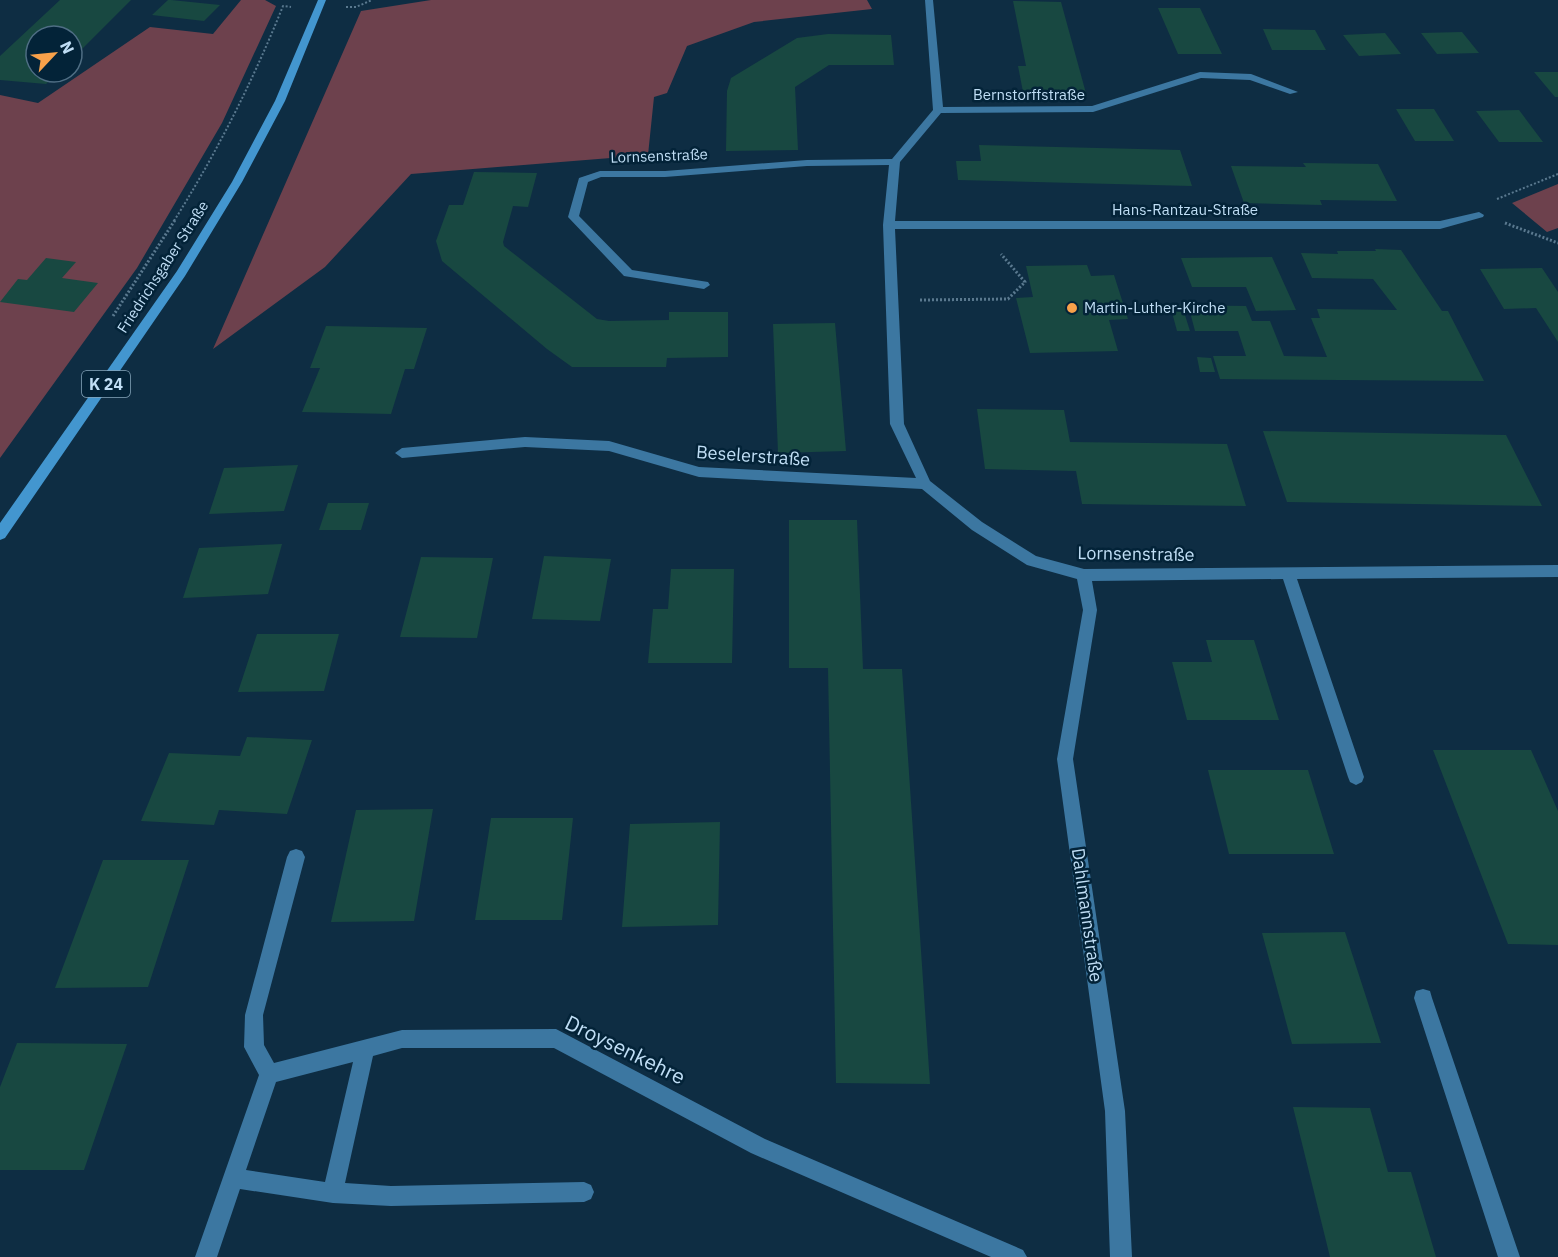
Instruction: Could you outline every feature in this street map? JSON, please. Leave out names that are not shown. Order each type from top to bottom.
[{"type":"main road","name":"Friedrichsgaber Straße","points":[[0,534],[181,273],[237,182],[280,101],[321,4]]},
{"type":"street","points":[[895,162],[938,110],[929,0]]},
{"type":"street","name":"Bernstorffstraße","points":[[938,110],[1093,109],[1200,75],[1251,77],[1293,92]]},
{"type":"street","name":"Lornsenstraße","points":[[704,285],[628,273],[573,217],[583,180],[600,174],[665,174],[807,163],[895,162],[889,225],[897,424],[925,484],[977,526],[1032,561],[1084,574],[1558,571]]},
{"type":"street","name":"Hans-Rantzau-Straße","points":[[889,225],[1440,225],[1479,215]]},
{"type":"street","name":"Beselerstraße","points":[[402,453],[525,442],[609,446],[699,472],[925,484]]},
{"type":"street","points":[[1288,573],[1356,777]]},
{"type":"street","name":"Dahlmannstraße","points":[[1084,574],[1090,610],[1065,759],[1114,1111],[1121,1257]]},
{"type":"street","points":[[206,1257],[269,1074],[254,1047],[254,1016],[296,857]]},
{"type":"street","points":[[1423,998],[1509,1257]]},
{"type":"street","name":"Droysenkehre","points":[[269,1074],[402,1039],[556,1038],[758,1146],[1016,1257]]},
{"type":"street","points":[[333,1193],[365,1049]]},
{"type":"street","points":[[233,1178],[333,1193],[391,1197],[584,1192]]},
{"type":"path","points":[[283,6],[321,4],[356,7],[372,0]]},
{"type":"path","points":[[107,324],[148,265],[232,123],[266,52],[283,2]]},
{"type":"path","points":[[1558,174],[1495,200],[1479,215],[1558,243]]},
{"type":"path","points":[[893,300],[1008,299],[1025,282],[999,251]]},
{"type":"shaded area","points":[[241,0],[265,0],[276,6],[222,123],[137,268],[0,458],[0,95],[38,103],[66,84],[84,84],[84,72],[150,27],[213,34]]},
{"type":"shaded area","points":[[431,0],[867,0],[872,9],[754,22],[687,46],[667,93],[654,97],[648,155],[411,174],[325,267],[213,349],[361,11]]},
{"type":"shaded area","points":[[1558,184],[1558,228],[1547,232],[1512,203]]},
{"type":"building","points":[[60,0],[131,0],[84,47],[84,24],[34,24]]},
{"type":"building","points":[[168,0],[220,5],[204,21],[152,15]]},
{"type":"building","points":[[1013,1],[1061,2],[1087,97],[1024,97],[1018,66],[1026,66]]},
{"type":"building","points":[[1158,8],[1200,8],[1222,54],[1178,54]]},
{"type":"building","points":[[1263,29],[1315,30],[1326,50],[1272,50]]},
{"type":"building","points":[[1462,32],[1479,53],[1437,54],[1421,33]]},
{"type":"building","points":[[1385,33],[1401,54],[1359,56],[1343,35]]},
{"type":"building","points":[[24,34],[24,82],[0,80],[0,56]]},
{"type":"building","points":[[828,34],[891,35],[894,65],[829,65],[795,87],[798,150],[726,151],[727,91],[731,78],[797,38]]},
{"type":"building","points":[[1534,72],[1558,72],[1558,97],[1555,97]]},
{"type":"building","points":[[1396,109],[1434,109],[1454,141],[1415,141]]},
{"type":"building","points":[[1519,110],[1543,142],[1499,142],[1476,111]]},
{"type":"building","points":[[979,145],[1180,150],[1192,186],[958,180],[956,161],[981,161]]},
{"type":"building","points":[[1303,163],[1378,164],[1397,201],[1320,200],[1322,205],[1244,203],[1231,166],[1306,167]]},
{"type":"building","points":[[474,172],[537,173],[528,207],[513,206],[503,242],[504,246],[597,319],[609,321],[669,320],[669,312],[728,312],[728,357],[667,358],[666,367],[572,367],[547,349],[442,261],[436,241],[449,205],[463,205]]},
{"type":"building","points":[[1375,249],[1401,250],[1442,311],[1448,311],[1484,381],[1220,379],[1213,356],[1246,356],[1238,331],[1195,331],[1190,312],[1184,312],[1190,331],[1177,331],[1170,305],[1246,306],[1252,321],[1270,321],[1284,356],[1327,357],[1311,318],[1320,318],[1317,309],[1397,310],[1373,279],[1312,278],[1301,253],[1338,254],[1337,251],[1376,251]]},
{"type":"building","points":[[1272,257],[1296,310],[1256,311],[1246,287],[1192,287],[1181,258]]},
{"type":"building","points":[[46,258],[76,262],[62,278],[98,283],[74,312],[0,302],[18,279],[27,280]]},
{"type":"building","name":"Martin-Luther-Kirche","points":[[1087,265],[1091,276],[1114,275],[1128,319],[1109,320],[1118,351],[1030,353],[1016,298],[1033,297],[1026,266]]},
{"type":"building","points":[[1542,268],[1558,292],[1558,342],[1536,308],[1504,309],[1480,269]]},
{"type":"building","points":[[835,323],[846,451],[778,453],[773,324]]},
{"type":"building","points":[[326,326],[427,328],[414,369],[405,369],[391,414],[302,412],[320,368],[310,368]]},
{"type":"building","points":[[1197,357],[1211,358],[1215,372],[1200,372]]},
{"type":"building","points":[[977,409],[1064,410],[1070,442],[1227,444],[1246,506],[1082,504],[1076,471],[985,469]]},
{"type":"building","points":[[1263,431],[1506,435],[1542,506],[1287,502]]},
{"type":"building","points":[[298,465],[284,511],[209,514],[224,468]]},
{"type":"building","points":[[328,503],[369,503],[361,530],[319,530]]},
{"type":"building","points":[[789,520],[857,520],[863,669],[902,669],[930,1084],[836,1083],[828,668],[789,668]]},
{"type":"building","points":[[282,544],[268,594],[183,598],[199,548]]},
{"type":"building","points":[[544,556],[611,559],[600,621],[532,619]]},
{"type":"building","points":[[421,557],[493,558],[477,638],[400,637]]},
{"type":"building","points":[[671,569],[734,569],[732,663],[648,663],[653,609],[668,609]]},
{"type":"building","points":[[257,634],[339,634],[324,691],[238,692]]},
{"type":"building","points":[[1206,640],[1254,640],[1279,720],[1187,720],[1172,662],[1212,662]]},
{"type":"building","points":[[247,737],[312,740],[287,814],[219,810],[214,825],[141,821],[169,753],[240,756]]},
{"type":"building","points":[[1433,750],[1531,750],[1558,811],[1558,945],[1508,944]]},
{"type":"building","points":[[1208,770],[1308,770],[1334,854],[1229,854]]},
{"type":"building","points":[[433,809],[414,921],[331,922],[356,810]]},
{"type":"building","points":[[491,818],[573,818],[562,920],[475,920]]},
{"type":"building","points":[[720,822],[718,925],[622,927],[630,824]]},
{"type":"building","points":[[103,860],[189,860],[148,987],[55,988]]},
{"type":"building","points":[[1345,932],[1381,1043],[1292,1044],[1262,933]]},
{"type":"building","points":[[17,1043],[127,1044],[84,1170],[0,1170],[0,1087]]},
{"type":"building","points":[[1293,1107],[1370,1108],[1388,1172],[1411,1172],[1436,1257],[1330,1257]]},
{"type":"place","name":"Martin-Luther-Kirche","points":[[1072,308]]}]
